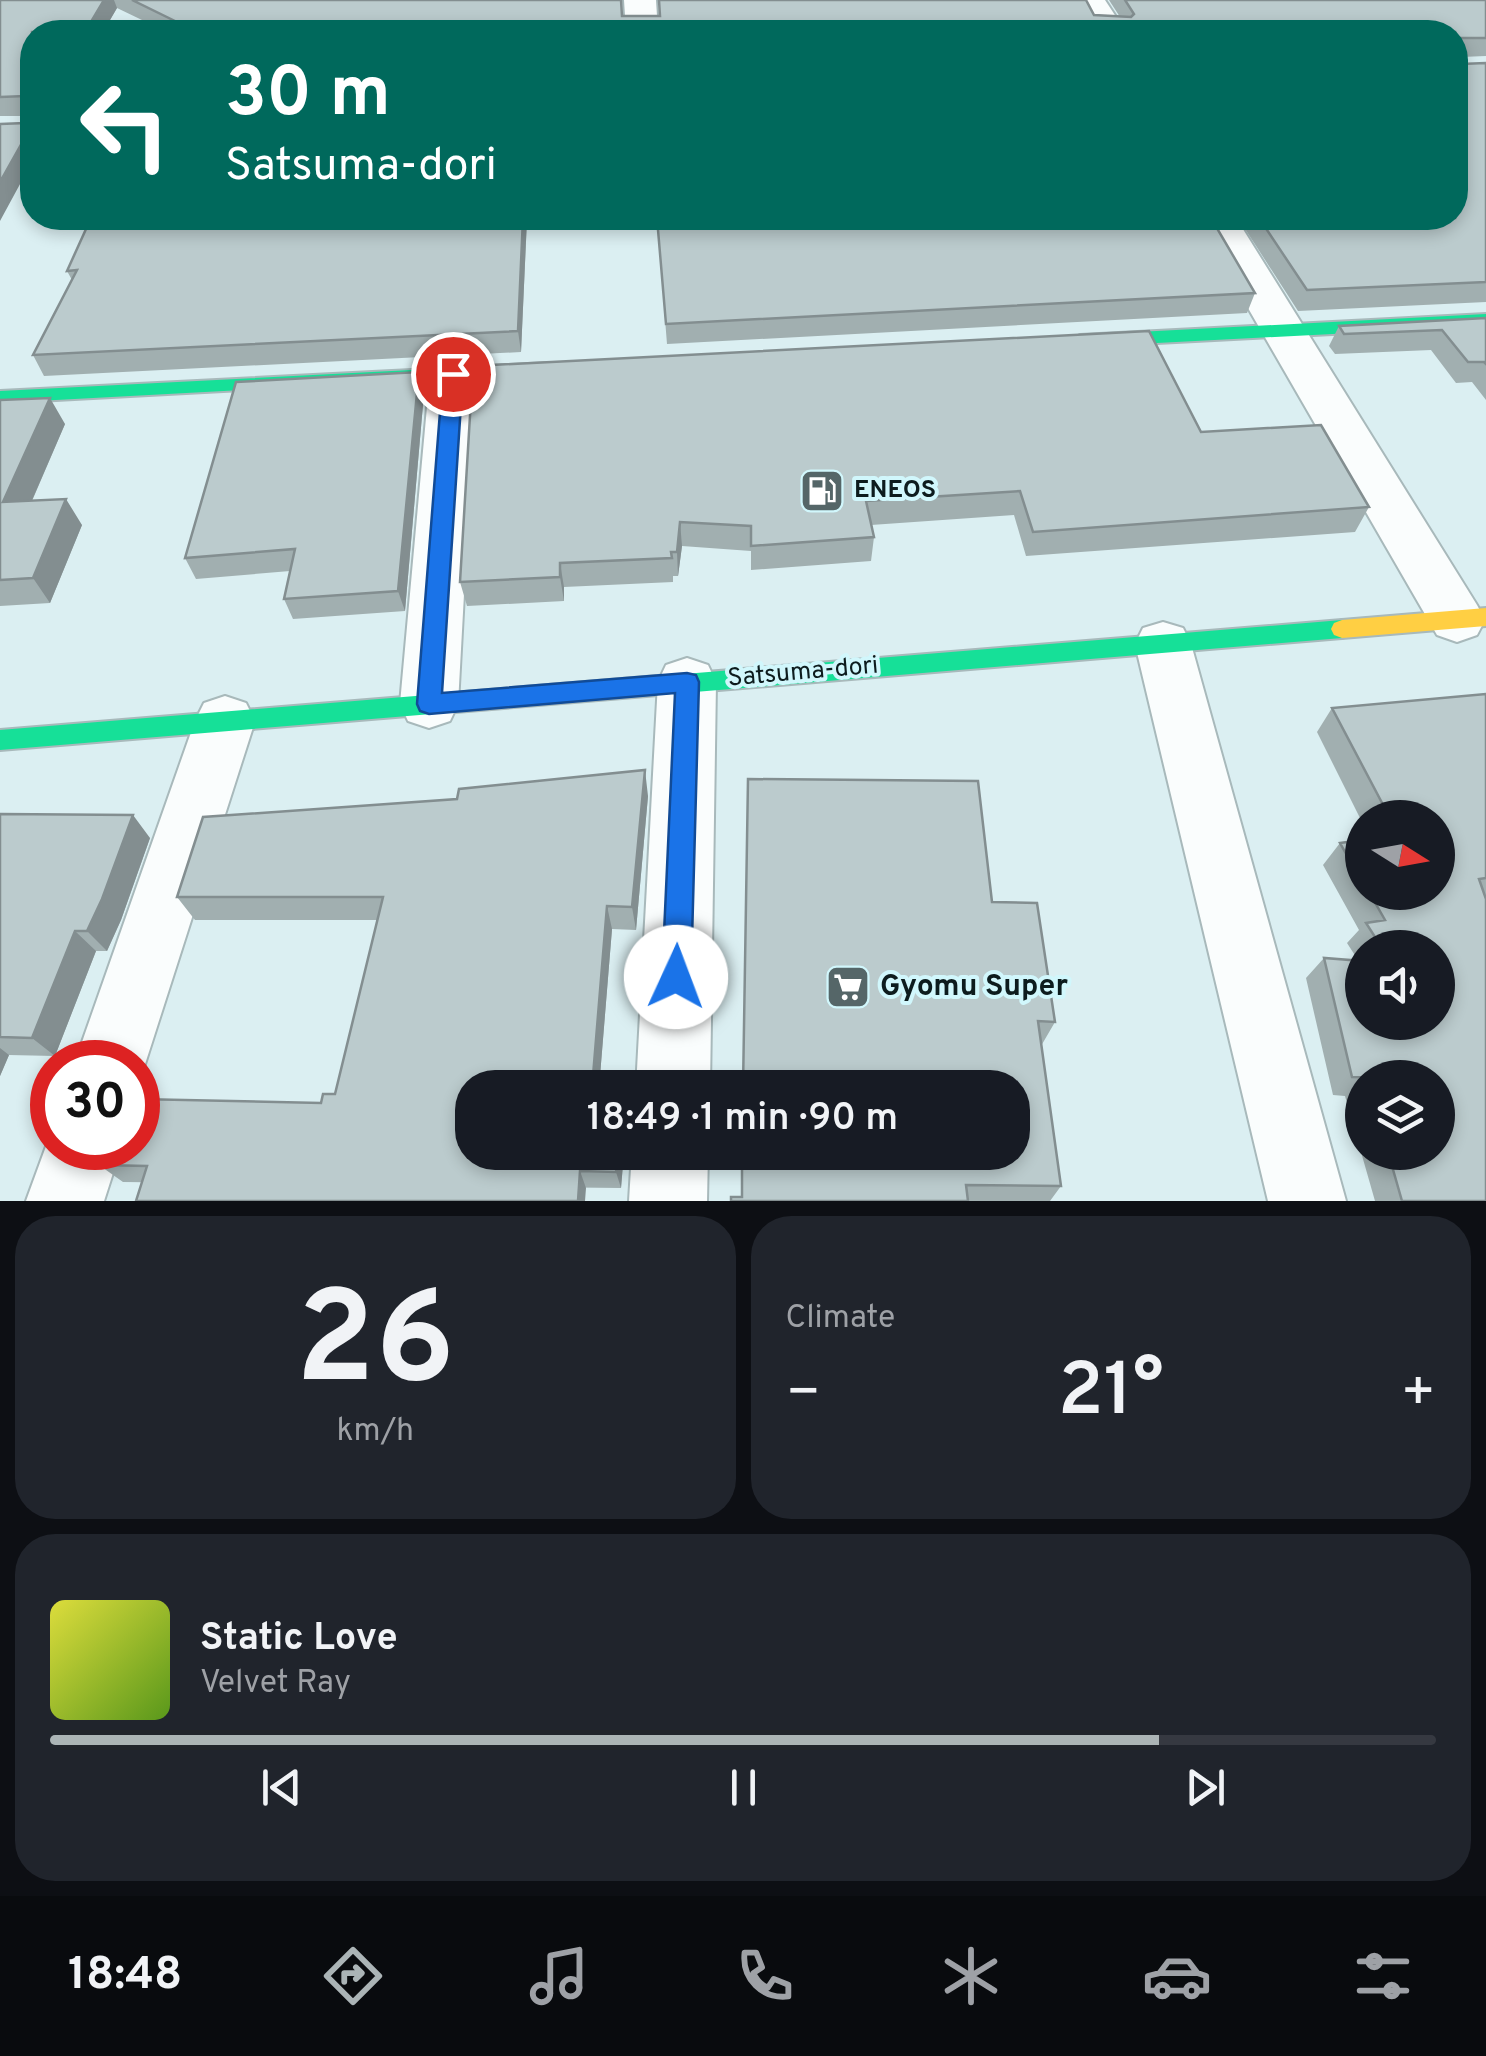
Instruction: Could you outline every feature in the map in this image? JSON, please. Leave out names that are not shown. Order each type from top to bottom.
[{"type":"main road","points":[[1065,342],[1486,320]]},
{"type":"main road","points":[[0,397],[572,368]]},
{"type":"main road","name":"Satsuma-dori","points":[[0,740],[1471,618]]},
{"type":"street","points":[[1223,230],[1282,330],[1471,618]]},
{"type":"street","points":[[429,704],[453,374]]},
{"type":"street","points":[[1162,644],[1307,1201]]},
{"type":"street","points":[[673,1070],[687,682]]},
{"type":"street","points":[[118,1040],[225,721]]},
{"type":"street","points":[[65,1201],[76,1170]]},
{"type":"street","points":[[668,1201],[669,1170]]},
{"type":"building","points":[[0,0],[104,0],[92,20],[20,20],[20,96],[0,97]]},
{"type":"building","points":[[132,0],[621,0],[622,16],[660,16],[659,0],[1086,0],[1094,15],[1131,17],[1134,14],[1125,0],[1486,0],[1486,38],[1468,38],[1468,20],[173,20]]},
{"type":"building","points":[[1486,63],[1486,282],[1307,290],[1267,230],[1468,230],[1468,64]]},
{"type":"building","points":[[20,123],[20,146],[0,182],[0,124]]},
{"type":"building","points":[[86,230],[522,230],[518,331],[33,355],[77,270],[67,271]]},
{"type":"building","points":[[658,230],[1218,230],[1255,293],[666,324]]},
{"type":"building","points":[[1486,318],[1486,364],[1468,362],[1442,330],[1344,334],[1339,326]]},
{"type":"building","points":[[1149,331],[1201,432],[1321,425],[1369,507],[1033,532],[1020,491],[866,501],[874,537],[751,546],[751,526],[680,522],[677,552],[671,552],[672,558],[560,563],[560,577],[460,582],[473,366]]},
{"type":"building","points":[[419,372],[398,591],[284,599],[295,549],[185,558],[236,382]]},
{"type":"building","points":[[50,398],[3,502],[66,499],[33,578],[0,580],[0,400]]},
{"type":"building","points":[[1486,694],[1486,878],[1479,879],[1486,899],[1486,1201],[1402,1201],[1393,1170],[1455,1170],[1455,1060],[1348,1060],[1324,958],[1345,960],[1345,1040],[1455,1040],[1455,930],[1370,930],[1366,923],[1385,920],[1379,910],[1455,910],[1455,800],[1381,800],[1332,708]]},
{"type":"building","points":[[645,770],[632,907],[607,906],[593,1070],[455,1070],[455,1170],[616,1170],[616,1172],[580,1171],[578,1201],[136,1201],[146,1170],[160,1170],[160,1099],[321,1103],[323,1094],[335,1094],[383,897],[177,897],[203,817],[457,799],[459,789]]},
{"type":"building","points":[[748,779],[978,781],[992,902],[1037,903],[1055,1022],[1038,1021],[1061,1186],[966,1185],[968,1201],[731,1201],[731,1197],[742,1197],[742,1170],[1030,1170],[1030,1070],[743,1070]]},
{"type":"building","points":[[0,814],[133,815],[102,899],[87,931],[75,931],[32,1038],[0,1037]]},
{"type":"traffic: fast","points":[[1080,341],[1486,320]]},
{"type":"traffic: fast","points":[[0,397],[549,369]]},
{"type":"traffic: fast","points":[[0,740],[1342,629]]},
{"type":"traffic: slow","points":[[1342,629],[1486,617]]},
{"type":"place","name":"ENEOS","points":[[822,491]]},
{"type":"place","name":"Gyomu Super","points":[[848,987]]},
{"type":"route","points":[[453,374],[429,704],[687,682],[676,977]]}]
